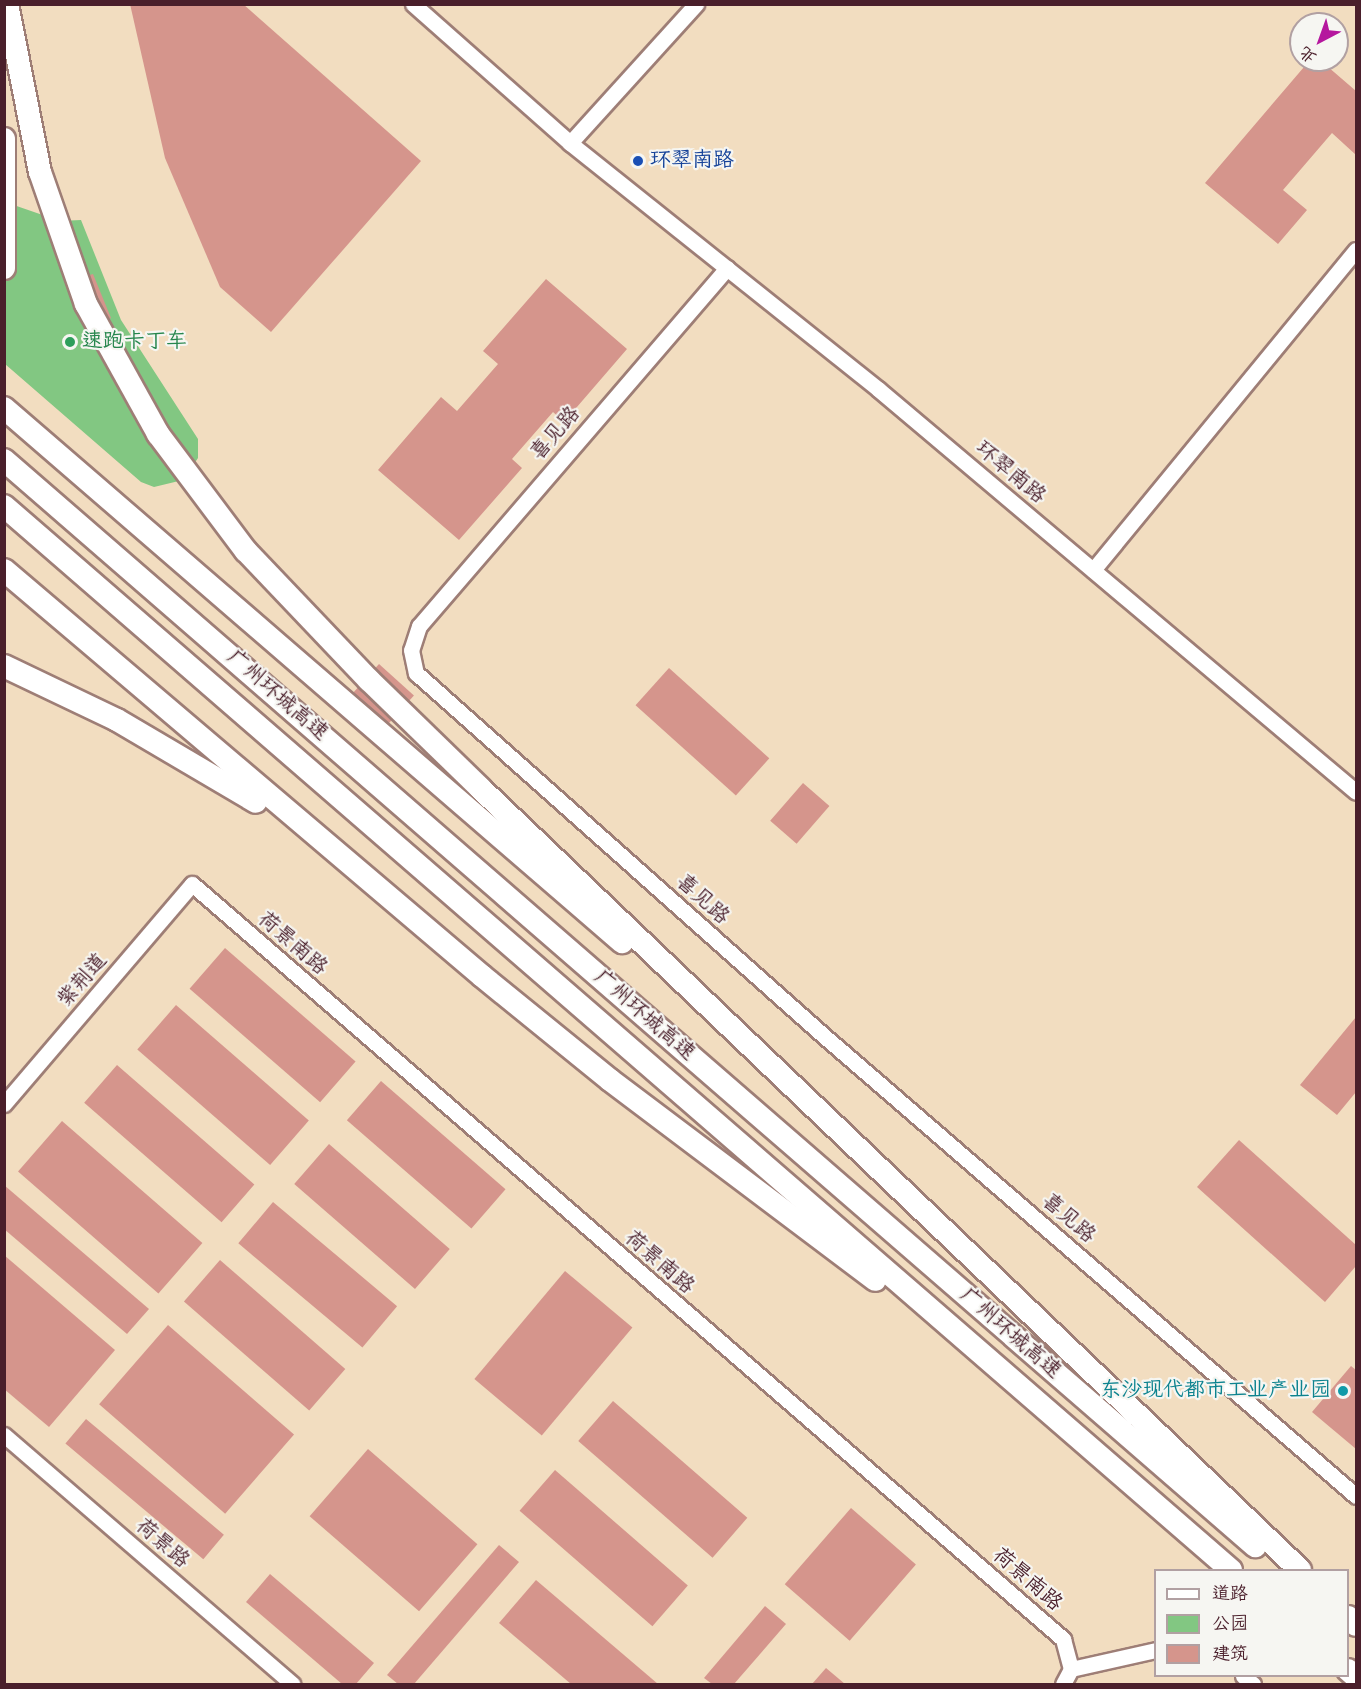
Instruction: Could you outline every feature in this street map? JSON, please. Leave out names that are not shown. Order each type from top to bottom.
[{"type":"highway","points":[[7,4],[29,129],[73,274],[118,368],[202,495],[270,577],[369,680],[1299,1569]]},
{"type":"highway","points":[[4,139],[4,268]]},
{"type":"highway","points":[[4,408],[870,1158]]},
{"type":"highway","name":"广州环城高速","points":[[4,460],[1282,1569]]},
{"type":"highway","name":"广州环城高速","points":[[4,506],[1229,1569]]},
{"type":"highway","points":[[12,577],[373,885],[610,1080],[1000,1377],[1229,1569]]},
{"type":"highway","points":[[4,666],[183,757],[285,820],[373,885]]},
{"type":"street","name":"环翠南路","points":[[413,4],[570,143],[727,268],[1093,570],[1356,792]]},
{"type":"street","points":[[570,143],[696,4]]},
{"type":"street","points":[[1093,570],[1356,250]]},
{"type":"street","name":"喜见路","points":[[727,268],[419,626],[411,650],[416,673],[824,1036],[1356,1496]]},
{"type":"street","name":"紫荆道","points":[[4,1104],[192,884]]},
{"type":"street","name":"荷景南路","points":[[192,884],[1063,1639],[1071,1669]]},
{"type":"street","name":"荷景路","points":[[4,1435],[292,1684]]},
{"type":"street","points":[[1063,1684],[1071,1669],[1154,1650]]},
{"type":"green space","name":"速跑卡丁车","points":[[5,202],[60,221],[81,220],[121,320],[198,439],[198,458],[183,480],[154,487],[141,482],[5,364]]},
{"type":"building","points":[[130,4],[243,4],[421,161],[271,332],[220,287],[165,158]]},
{"type":"building","points":[[1300,72],[1334,72],[1356,91],[1356,155],[1332,133],[1283,190],[1307,210],[1278,244],[1205,183]]},
{"type":"building","points":[[93,274],[111,318],[101,323],[80,278]]},
{"type":"building","points":[[546,279],[627,349],[564,422],[553,412],[512,459],[522,468],[459,540],[378,470],[441,397],[457,411],[498,364],[483,351]]},
{"type":"building","points":[[379,664],[414,695],[382,731],[347,700]]},
{"type":"building","points":[[669,668],[769,758],[736,795],[636,705]]},
{"type":"building","points":[[803,783],[829,806],[797,844],[770,821]]},
{"type":"building","points":[[225,948],[356,1061],[320,1102],[190,989]]},
{"type":"building","points":[[176,1005],[309,1120],[270,1165],[137,1050]]},
{"type":"building","points":[[1356,1017],[1356,1092],[1337,1115],[1300,1085]]},
{"type":"building","points":[[117,1065],[254,1184],[222,1222],[84,1103]]},
{"type":"building","points":[[381,1081],[506,1189],[471,1228],[347,1120]]},
{"type":"building","points":[[62,1121],[202,1243],[158,1294],[18,1172]]},
{"type":"building","points":[[1239,1140],[1356,1245],[1356,1266],[1325,1302],[1197,1187]]},
{"type":"building","points":[[329,1144],[450,1249],[415,1289],[294,1184]]},
{"type":"building","points":[[4,1185],[149,1309],[127,1334],[4,1229]]},
{"type":"building","points":[[273,1202],[397,1306],[362,1347],[238,1243]]},
{"type":"building","points":[[4,1255],[115,1350],[49,1427],[4,1389]]},
{"type":"building","points":[[220,1260],[345,1369],[309,1410],[184,1302]]},
{"type":"building","points":[[565,1271],[632,1328],[542,1436],[474,1379]]},
{"type":"building","points":[[168,1325],[294,1435],[225,1514],[99,1404]]},
{"type":"building","name":"东沙现代都市工业产业园","points":[[1351,1366],[1356,1370],[1356,1449],[1312,1412]]},
{"type":"building","points":[[613,1401],[747,1518],[713,1558],[578,1441]]},
{"type":"building","points":[[86,1419],[224,1535],[203,1559],[65,1444]]},
{"type":"building","points":[[368,1449],[477,1544],[419,1611],[310,1516]]},
{"type":"building","points":[[555,1470],[688,1585],[652,1626],[520,1511]]},
{"type":"building","points":[[851,1508],[916,1564],[850,1641],[785,1584]]},
{"type":"building","points":[[499,1545],[519,1562],[414,1684],[398,1684],[387,1675]]},
{"type":"building","points":[[270,1574],[374,1663],[356,1684],[342,1684],[246,1602]]},
{"type":"building","points":[[536,1580],[658,1684],[571,1684],[499,1623]]},
{"type":"building","points":[[765,1606],[786,1624],[734,1684],[712,1684],[704,1678]]},
{"type":"building","points":[[826,1668],[845,1684],[812,1684]]},
{"type":"place","name":"环翠南路","points":[[638,161]]},
{"type":"place","name":"速跑卡丁车","points":[[70,342]]},
{"type":"place","name":"东沙现代都市工业产业园","points":[[1343,1391]]}]
